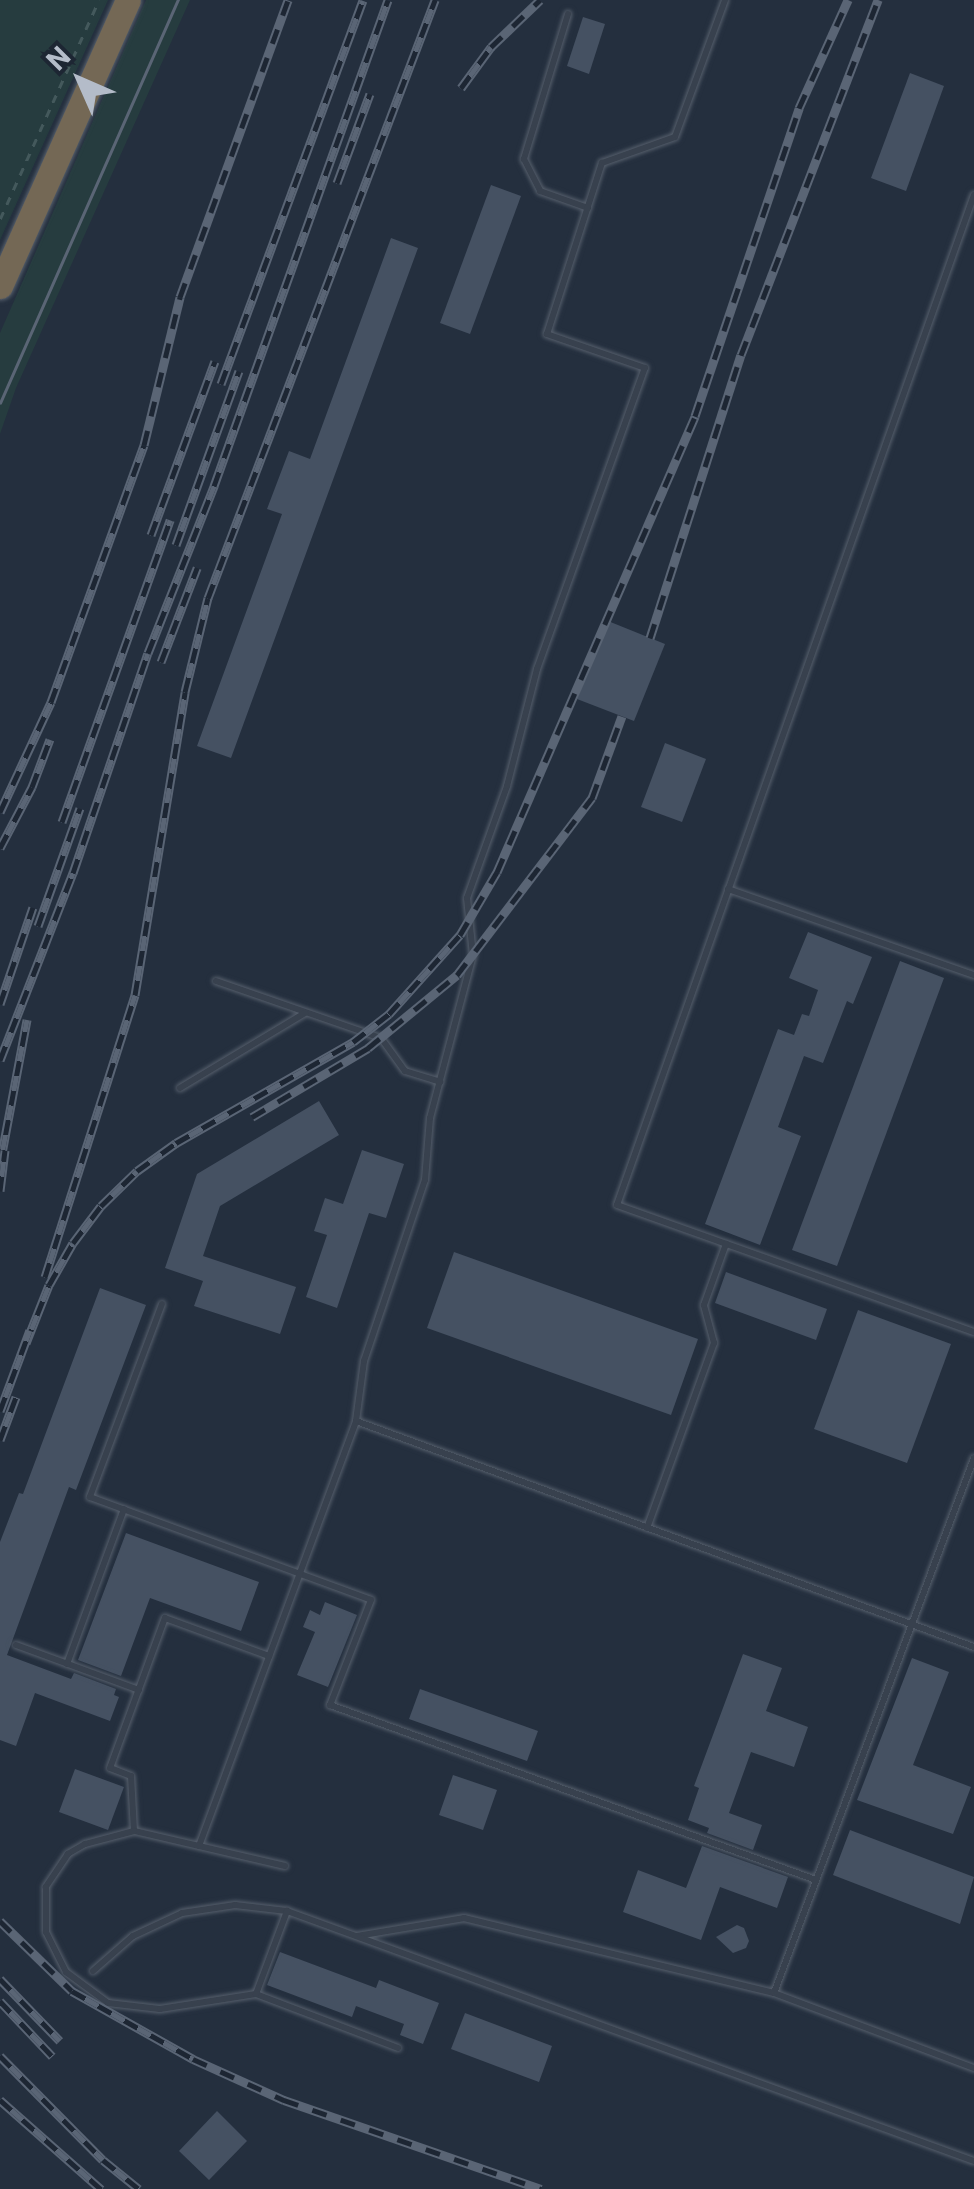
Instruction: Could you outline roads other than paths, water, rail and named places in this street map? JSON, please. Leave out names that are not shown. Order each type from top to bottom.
[{"type":"highway","points":[[0,286],[128,0]]},
{"type":"lane","points":[[199,1846],[356,1421],[364,1362],[425,1180],[430,1118],[473,955],[466,898],[508,786],[537,669],[645,368],[546,334],[602,163],[675,136],[725,0]]},
{"type":"lane","points":[[568,14],[524,158],[540,191],[588,208]]},
{"type":"lane","points":[[974,194],[616,1204],[974,1332]]},
{"type":"lane","points":[[728,888],[974,975]]},
{"type":"lane","points":[[216,982],[381,1038],[404,1071],[440,1082]]},
{"type":"lane","points":[[180,1088],[306,1012]]},
{"type":"lane","points":[[647,1528],[714,1343],[704,1305],[726,1244]]},
{"type":"lane","points":[[162,1304],[90,1497],[370,1600],[330,1705],[816,1880]]},
{"type":"lane","points":[[356,1421],[974,1648]]},
{"type":"lane","points":[[774,1993],[974,1458]]},
{"type":"lane","points":[[67,1664],[124,1510]]},
{"type":"lane","points":[[134,1831],[132,1776],[110,1768],[166,1618],[269,1656]]},
{"type":"lane","points":[[16,1645],[139,1690]]},
{"type":"lane","points":[[285,1866],[134,1831],[85,1844],[68,1854],[46,1887],[46,1932],[66,1972],[108,2004],[133,2010],[256,1994],[398,2048]]},
{"type":"lane","points":[[93,1971],[134,1936],[182,1913],[235,1905],[287,1912],[974,2161]]},
{"type":"lane","points":[[256,1994],[287,1912]]},
{"type":"lane","points":[[356,1936],[464,1918],[774,1993],[974,2068]]},
{"type":"tram line","points":[[0,403],[178,0]]},
{"type":"railway","points":[[0,812],[51,702],[144,445],[180,297],[288,0]]},
{"type":"railway","points":[[221,384],[363,0]]},
{"type":"railway","points":[[0,1060],[73,873],[148,653],[214,486],[388,0]]},
{"type":"railway","points":[[45,1277],[135,995],[185,692],[208,598],[435,0]]},
{"type":"railway","points":[[461,88],[491,47],[540,0]]},
{"type":"railway","points":[[26,1343],[49,1285],[73,1243],[101,1206],[137,1171],[176,1143],[353,1042],[389,1014],[460,935],[497,872],[695,416],[799,108],[848,0]]},
{"type":"railway","points":[[650,638],[741,355],[878,0]]},
{"type":"railway","points":[[337,183],[370,94]]},
{"type":"railway","points":[[151,535],[215,361]]},
{"type":"railway","points":[[176,545],[239,371]]},
{"type":"railway","points":[[62,822],[170,520]]},
{"type":"railway","points":[[161,662],[197,568]]},
{"type":"railway","points":[[252,1117],[368,1048],[457,975],[592,798],[622,716]]},
{"type":"railway","points":[[0,848],[32,787],[50,739]]},
{"type":"railway","points":[[38,926],[80,808]]},
{"type":"railway","points":[[0,1004],[33,907]]},
{"type":"railway","points":[[0,1164],[27,1020]]},
{"type":"railway","points":[[0,1191],[5,1150]]},
{"type":"railway","points":[[0,1411],[30,1330]]},
{"type":"railway","points":[[0,1440],[16,1397]]},
{"type":"railway","points":[[0,1921],[72,1991],[193,2059],[284,2100],[541,2189]]},
{"type":"railway","points":[[0,1979],[60,2041]]},
{"type":"railway","points":[[0,2001],[52,2056]]},
{"type":"railway","points":[[0,2056],[103,2160],[139,2189]]},
{"type":"railway","points":[[0,2100],[101,2189]]}]
